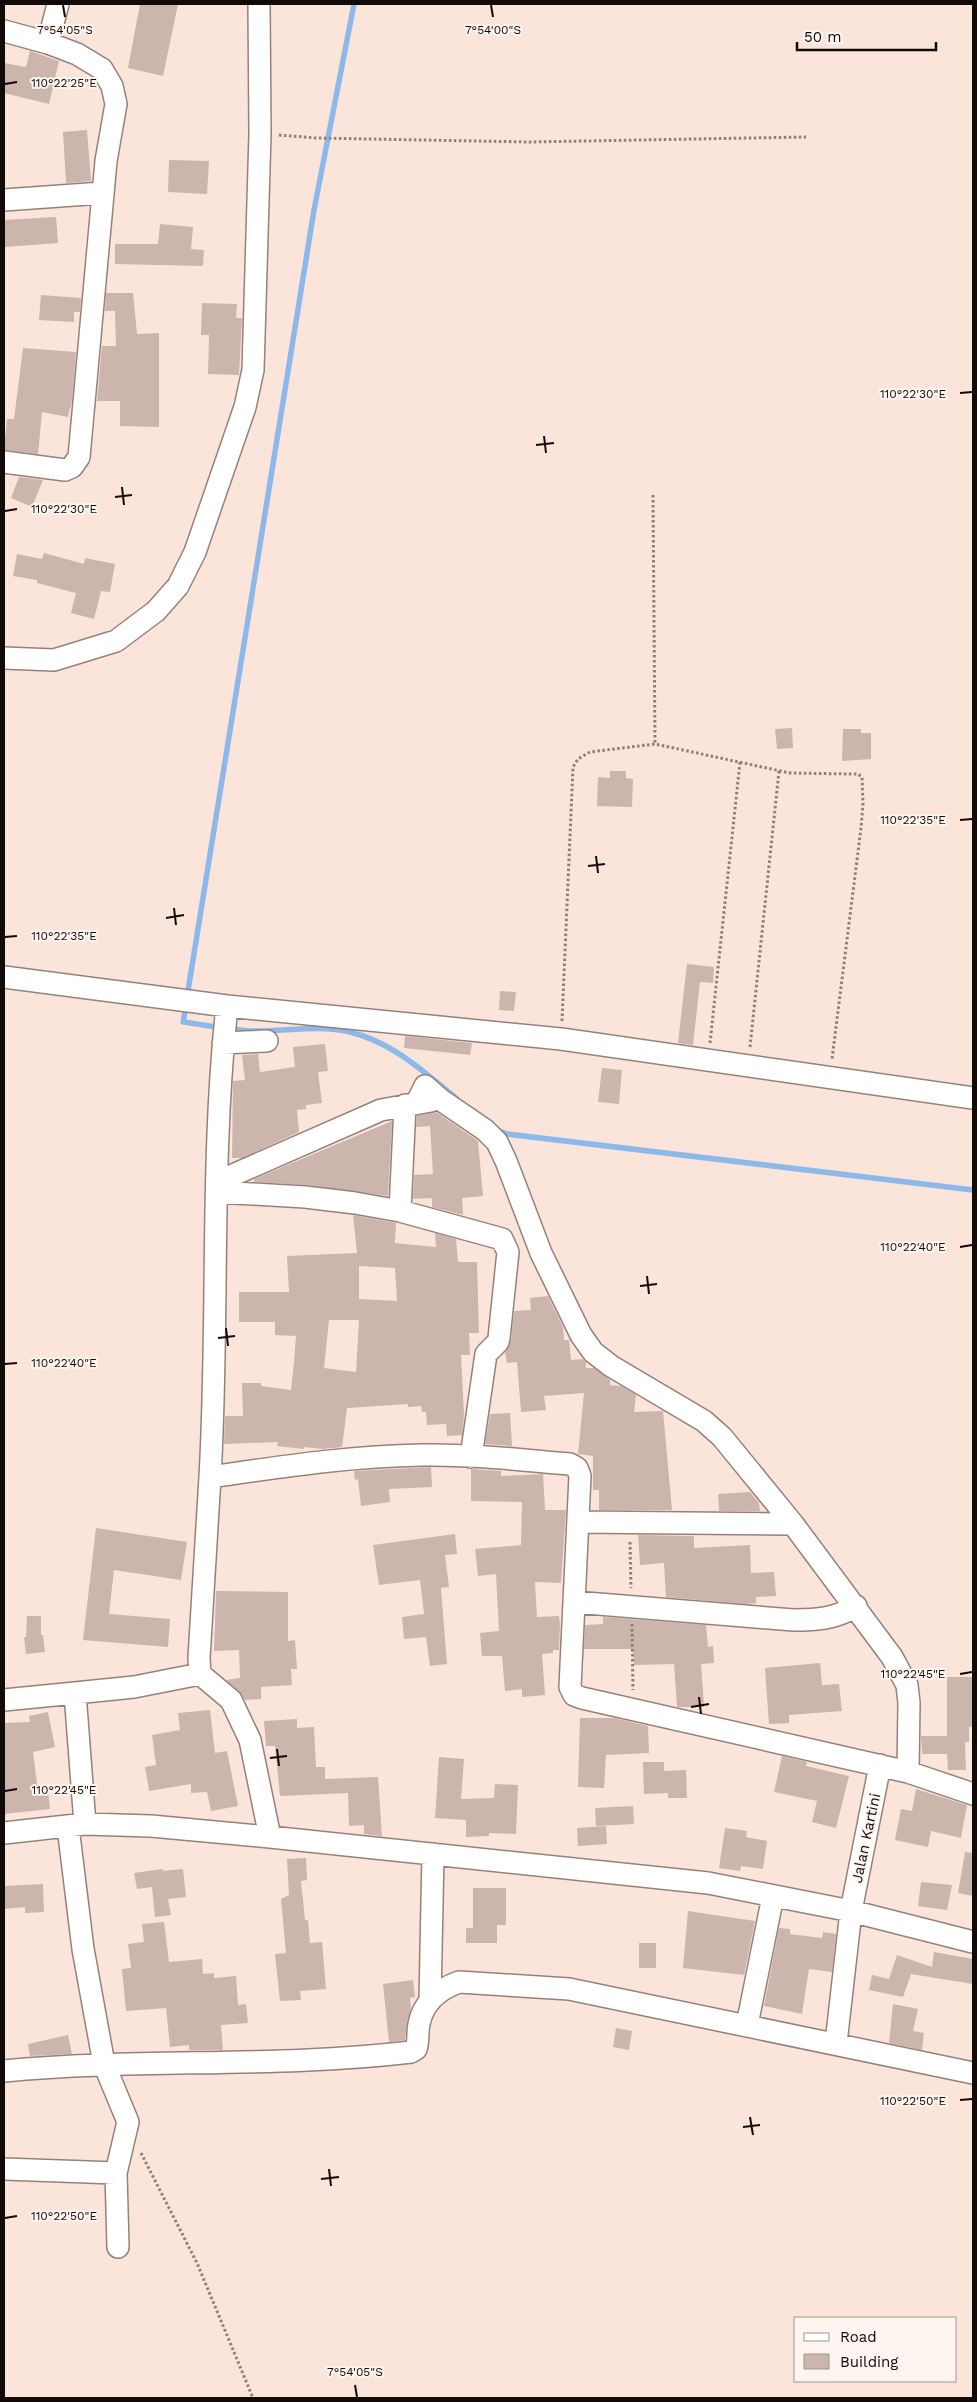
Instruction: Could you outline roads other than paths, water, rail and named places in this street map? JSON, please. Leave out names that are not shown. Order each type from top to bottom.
[{"type":"street","points":[[48,44],[58,4]]},
{"type":"street","points":[[4,658],[54,660],[116,641],[156,611],[178,586],[196,552],[245,407],[253,370],[260,134],[259,4]]},
{"type":"street","points":[[4,31],[77,54],[102,69],[112,86],[116,104],[102,193],[77,462],[65,470],[4,462]]},
{"type":"street","points":[[4,200],[102,193]]},
{"type":"street","points":[[4,977],[188,1001],[225,1026],[267,1041]]},
{"type":"street","points":[[225,1026],[561,1039],[748,1064],[830,1079],[973,1098]]},
{"type":"street","points":[[225,1026],[217,1187],[210,1477],[199,1658],[200,1674],[232,1700],[250,1740],[270,1837]]},
{"type":"street","points":[[400,1211],[411,1104],[425,1086],[441,1100],[485,1130],[497,1142],[541,1253],[581,1336],[593,1352],[611,1366],[704,1421],[722,1437],[793,1524],[856,1606],[897,1664],[907,1686],[909,1703],[908,1772]]},
{"type":"street","points":[[217,1187],[381,1110],[411,1104]]},
{"type":"street","points":[[217,1187],[318,1198],[400,1211],[499,1238],[507,1246],[499,1340],[486,1354],[471,1457]]},
{"type":"street","points":[[210,1477],[366,1457],[423,1454],[570,1464],[577,1468],[580,1476],[570,1687],[574,1695],[908,1772],[973,1794]]},
{"type":"street","points":[[578,1522],[793,1524]]},
{"type":"street","points":[[574,1602],[793,1620],[819,1620],[841,1615],[856,1606]]},
{"type":"street","points":[[4,1700],[134,1687],[200,1674]]},
{"type":"street","points":[[75,1693],[76,1825],[83,1949],[104,2064],[128,2122],[116,2173],[118,2247]]},
{"type":"street","name":"Jalan Kartini","points":[[836,2043],[851,1911],[880,1766]]},
{"type":"street","points":[[4,1833],[76,1825],[151,1826],[708,1882],[851,1911],[973,1942]]},
{"type":"street","points":[[430,2000],[433,1854]]},
{"type":"street","points":[[747,2025],[773,1896]]},
{"type":"street","points":[[4,2071],[104,2064],[210,2063],[411,2052],[416,2049],[419,2023],[430,2000],[443,1988],[459,1982],[569,1989],[973,2072]]},
{"type":"street","points":[[4,2169],[116,2173]]},
{"type":"waterway","points":[[187,997],[314,210],[354,4]]},
{"type":"waterway","points":[[186,1006],[183,1022],[251,1031],[326,1029],[350,1032],[365,1037],[394,1050],[456,1098]]},
{"type":"waterway","points":[[495,1129],[507,1134],[973,1190]]}]
